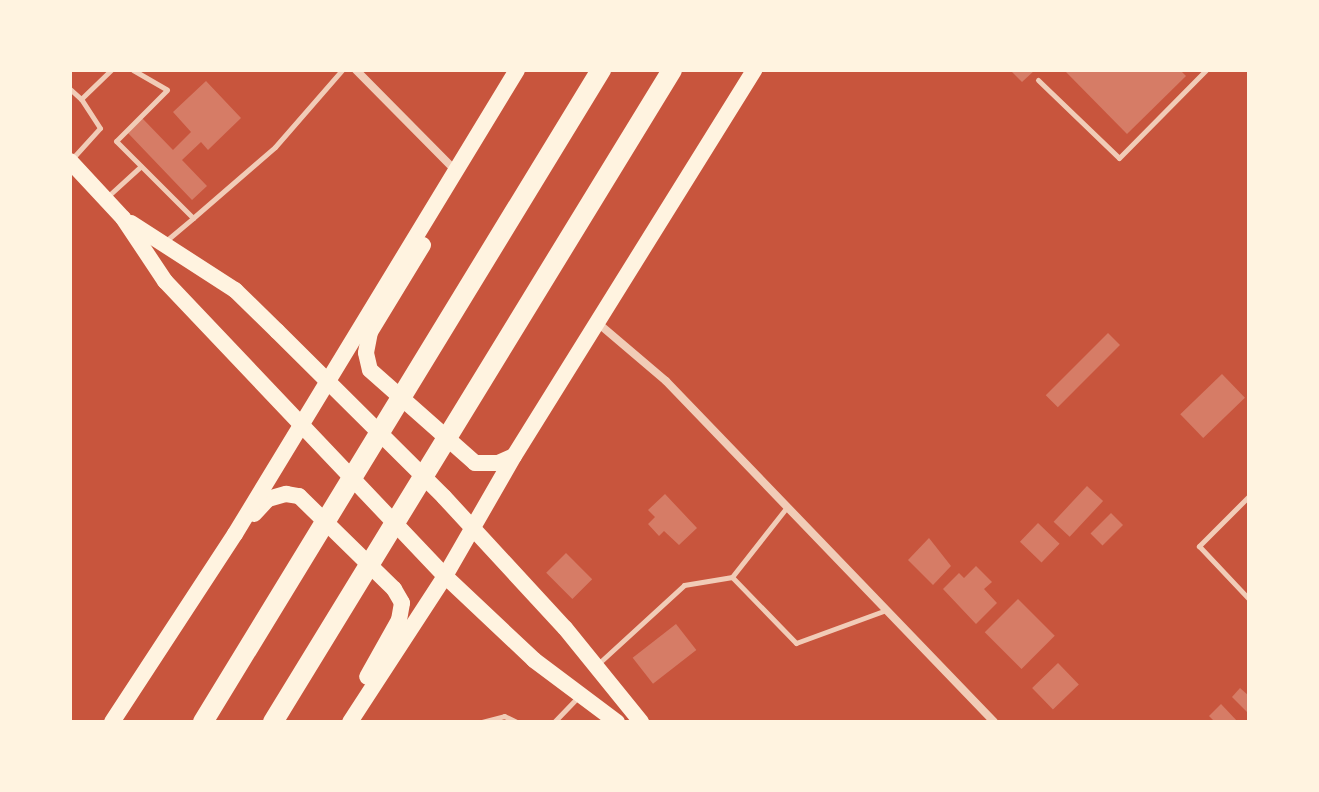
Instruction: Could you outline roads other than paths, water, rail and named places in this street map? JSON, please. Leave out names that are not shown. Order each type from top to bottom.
[{"type":"highway","points":[[203,722],[601,70]]},
{"type":"highway","points":[[273,722],[670,74]]},
{"type":"highway","points":[[190,722],[248,649]]},
{"type":"main road","points":[[112,722],[235,534],[517,70]]},
{"type":"main road","points":[[348,722],[445,576],[514,456],[599,324],[754,70]]},
{"type":"main road","points":[[70,161],[123,218],[165,281],[445,576],[534,660],[617,722]]},
{"type":"main road","points":[[433,209],[425,242],[370,332],[366,353],[370,370],[475,463],[498,463],[514,456]]},
{"type":"main road","points":[[123,218],[235,290],[444,497],[471,530],[565,628],[641,722]]},
{"type":"main road","points":[[235,534],[268,499],[286,494],[299,496],[394,589],[402,603],[399,620],[348,722]]},
{"type":"street","points":[[361,71],[455,170]]},
{"type":"street","points":[[599,324],[666,381],[994,722]]},
{"type":"lane","points":[[81,99],[111,70]]},
{"type":"lane","points":[[133,70],[167,90],[116,141],[193,218]]},
{"type":"lane","points":[[163,243],[275,147],[342,70]]},
{"type":"lane","points":[[1038,80],[1119,158],[1206,70]]},
{"type":"lane","points":[[70,89],[81,99],[100,128],[70,161]]},
{"type":"lane","points":[[105,198],[141,166]]},
{"type":"lane","points":[[1249,496],[1199,546],[1249,599]]},
{"type":"lane","points":[[595,666],[684,585],[732,577],[788,506]]},
{"type":"lane","points":[[732,577],[796,643],[886,610]]},
{"type":"lane","points":[[554,722],[580,694]]},
{"type":"lane","points":[[482,722],[504,716],[517,722]]}]
